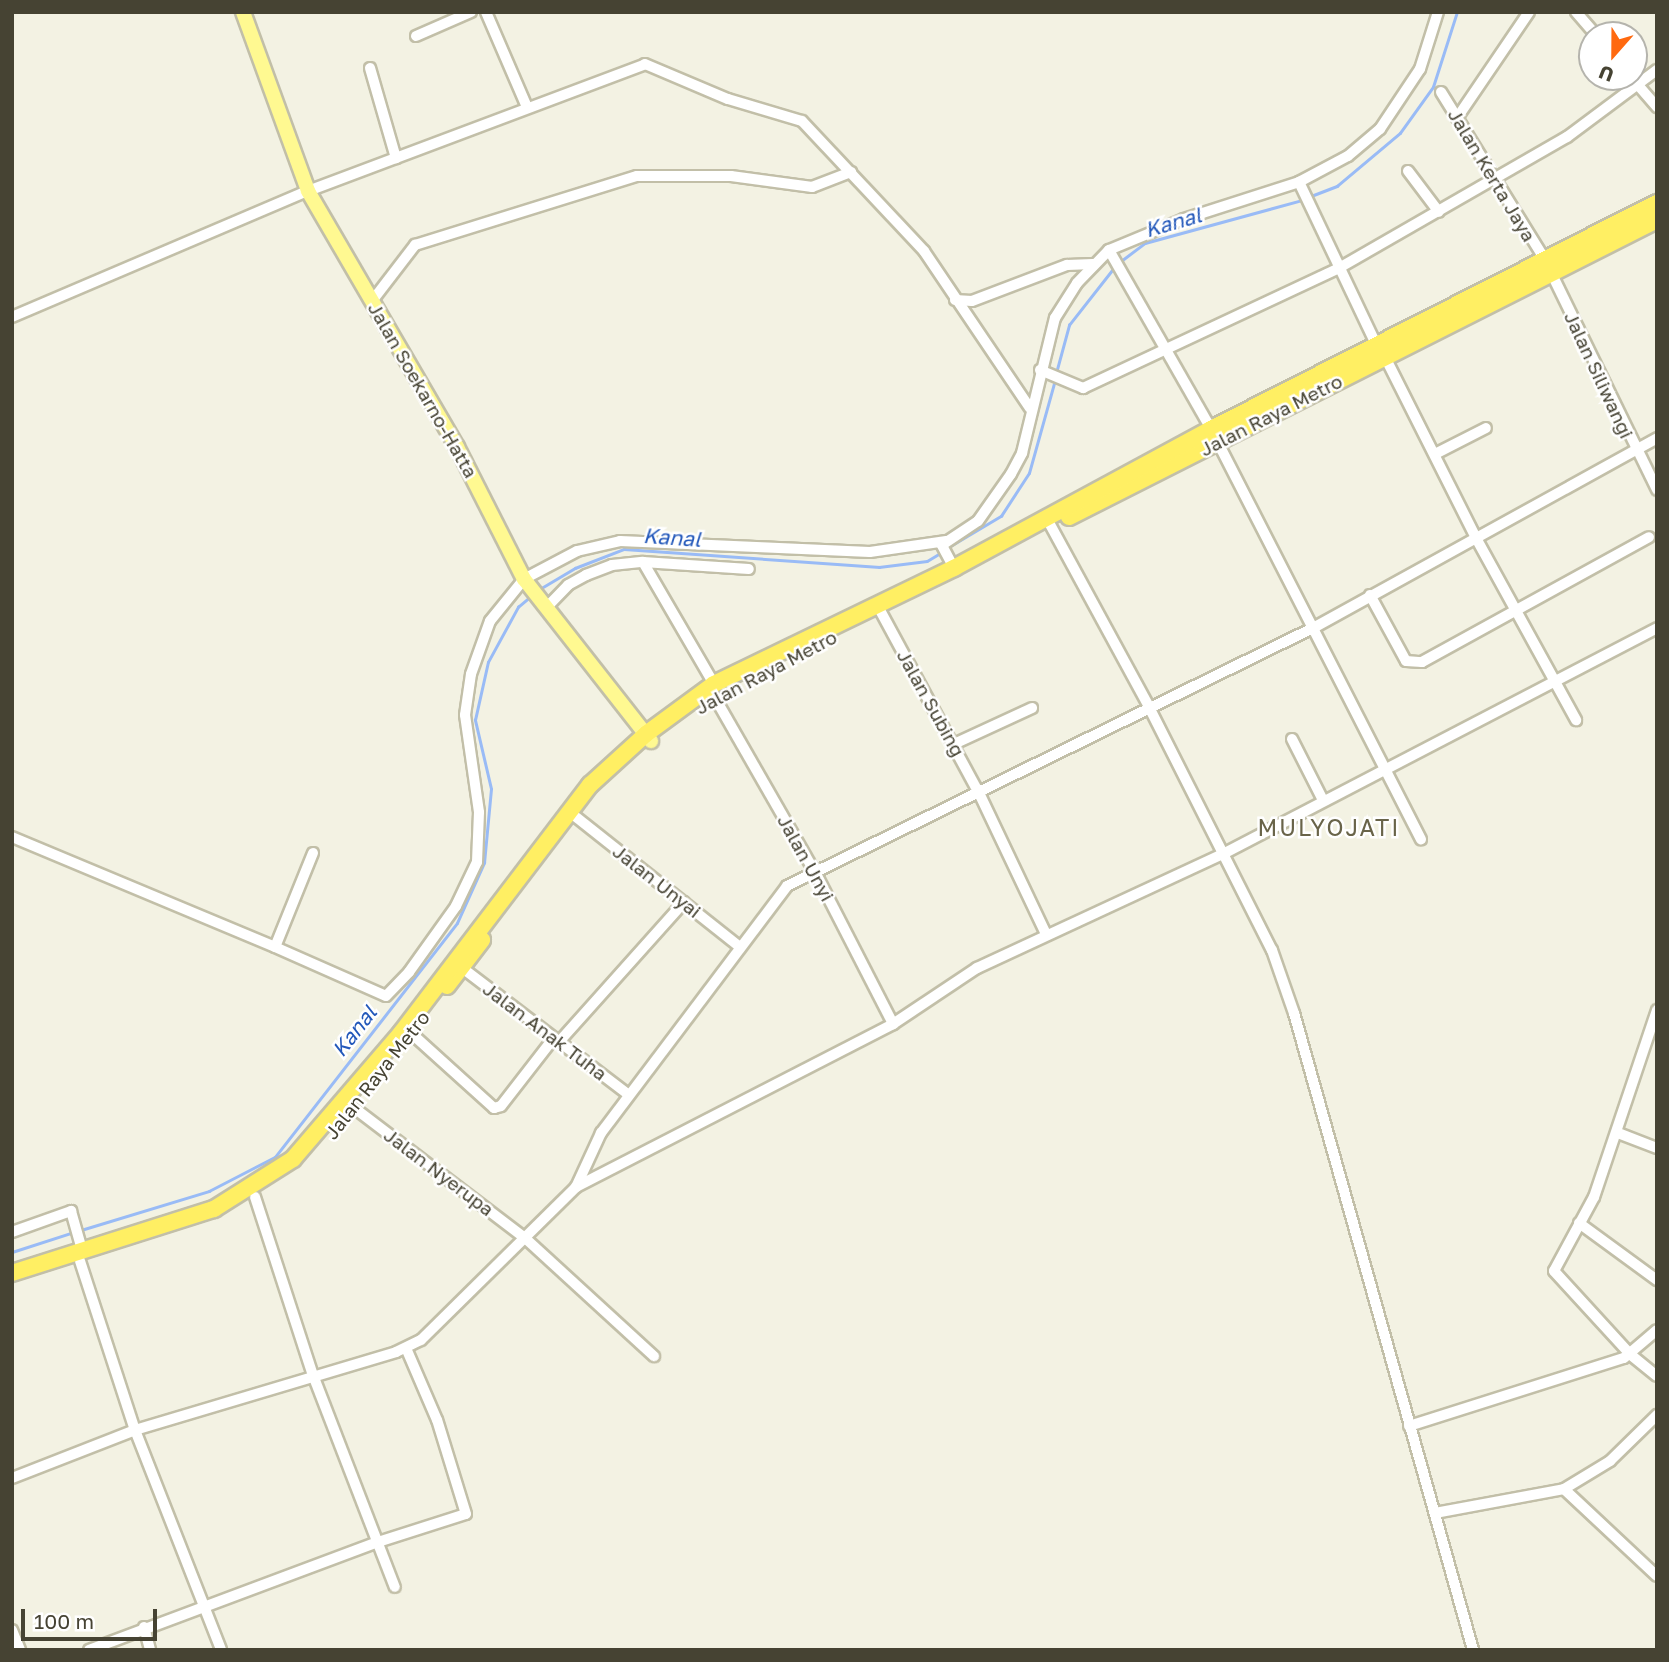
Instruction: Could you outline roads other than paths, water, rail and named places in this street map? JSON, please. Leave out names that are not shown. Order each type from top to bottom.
[{"type":"highway","points":[[12,1273],[81,1256],[214,1209],[293,1159],[401,1033],[568,811],[648,737],[714,690],[953,565],[1048,522],[1381,351],[1547,265],[1657,203]]},
{"type":"highway","points":[[1547,265],[1657,220]]},
{"type":"highway","name":"Jalan Raya Metro","points":[[714,690],[881,612],[1048,522]]},
{"type":"highway","name":"Jalan Raya Metro","points":[[12,1283],[81,1256],[255,1197],[301,1165],[353,1107],[576,817],[648,737]]},
{"type":"main road","name":"Jalan Soekarno-Hatta","points":[[243,12],[308,191],[457,447],[526,582],[648,737]]},
{"type":"street","points":[[416,36],[471,12]]},
{"type":"street","points":[[486,12],[527,107]]},
{"type":"street","points":[[12,836],[386,996],[409,972],[456,906],[477,862],[479,812],[465,715],[471,674],[490,621],[526,582],[577,551],[620,541],[870,552],[945,545],[978,521],[1000,492],[1022,453],[1030,408],[1060,309],[1093,264],[1184,219],[1301,185],[1348,156],[1380,129],[1419,69],[1438,12]]},
{"type":"street","points":[[1457,118],[1529,12]]},
{"type":"street","points":[[12,317],[308,191],[638,64],[650,64],[728,99],[796,117],[924,251],[1030,408]]},
{"type":"street","points":[[370,68],[396,158]]},
{"type":"street","points":[[1043,371],[1083,388],[1167,351],[1339,268],[1567,137],[1621,91]]},
{"type":"street","points":[[1643,91],[1657,107]]},
{"type":"street","name":"Jalan Kerta Jaya","points":[[1441,92],[1492,181],[1547,265]]},
{"type":"street","points":[[1408,171],[1439,212]]},
{"type":"street","points":[[372,301],[415,246],[637,176],[731,176],[812,187],[851,172]]},
{"type":"street","points":[[1301,185],[1339,268],[1476,538],[1556,679],[1576,720]]},
{"type":"street","points":[[1112,253],[1315,627],[1384,770],[1421,839]]},
{"type":"street","points":[[955,300],[972,301],[1067,265],[1093,264]]},
{"type":"street","name":"Jalan Siliwangi","points":[[1547,265],[1634,450],[1657,490]]},
{"type":"street","points":[[1434,454],[1486,428]]},
{"type":"street","points":[[576,1187],[601,1133],[781,890],[980,795],[1148,705],[1315,627],[1657,438]]},
{"type":"street","points":[[1048,522],[1148,705],[1272,950],[1294,1013],[1473,1650]]},
{"type":"street","points":[[1370,595],[1402,655],[1413,663],[1518,612],[1649,537]]},
{"type":"street","points":[[945,545],[953,565]]},
{"type":"street","points":[[544,605],[568,585],[612,565],[643,562],[749,569]]},
{"type":"street","name":"Jalan Unyi","points":[[643,562],[815,872],[893,1024]]},
{"type":"street","name":"Jalan Subing","points":[[881,612],[954,744],[1046,934]]},
{"type":"street","points":[[12,1478],[135,1430],[406,1348],[421,1340],[576,1187],[893,1024],[977,968],[1225,853],[1657,628]]},
{"type":"street","points":[[954,744],[1031,708]]},
{"type":"street","points":[[1292,739],[1323,800]]},
{"type":"street","name":"Jalan Unyai","points":[[576,817],[739,946]]},
{"type":"street","points":[[275,947],[313,853]]},
{"type":"street","points":[[411,1033],[494,1108],[501,1106],[556,1041],[684,902]]},
{"type":"street","name":"Jalan Anak Tuha","points":[[461,967],[629,1095]]},
{"type":"street","points":[[1657,1010],[1618,1133],[1594,1198],[1555,1261],[1556,1278],[1631,1355],[1657,1376]]},
{"type":"street","name":"Jalan Nyerupa","points":[[353,1107],[525,1238],[654,1356]]},
{"type":"street","points":[[1618,1133],[1657,1147]]},
{"type":"street","points":[[255,1197],[313,1375],[395,1587]]},
{"type":"street","points":[[12,1232],[71,1212],[81,1256],[135,1430],[221,1650]]},
{"type":"street","points":[[1579,1223],[1657,1280]]},
{"type":"street","points":[[1409,1426],[1631,1355],[1657,1331]]},
{"type":"street","points":[[89,1650],[144,1627],[378,1542],[466,1514],[437,1420],[406,1348]]},
{"type":"street","points":[[1435,1513],[1564,1489],[1610,1461],[1657,1415]]},
{"type":"street","points":[[1564,1489],[1657,1576]]},
{"type":"street","points":[[144,1627],[150,1650]]},
{"type":"street","points":[[12,1630],[20,1650]]},
{"type":"waterway","name":"Kanal","points":[[1311,196],[1337,186],[1400,133],[1433,87],[1457,12]]},
{"type":"waterway","name":"Kanal","points":[[1121,261],[1145,243],[1302,200]]},
{"type":"waterway","name":"Kanal","points":[[1056,373],[1069,325],[1116,265]]},
{"type":"waterway","name":"Kanal","points":[[947,548],[1001,516],[1029,473],[1055,380]]},
{"type":"waterway","name":"Kanal","points":[[538,590],[575,568],[624,549],[879,567],[927,561],[942,552]]},
{"type":"waterway","name":"Kanal","points":[[81,1230],[209,1191],[275,1157],[457,923],[484,863],[491,789],[475,720],[488,662],[518,607],[531,596]]},
{"type":"waterway","name":"Kanal","points":[[12,1252],[74,1232]]},
{"type":"district","name":"MULYOJATI","points":[[1329,827]]}]
